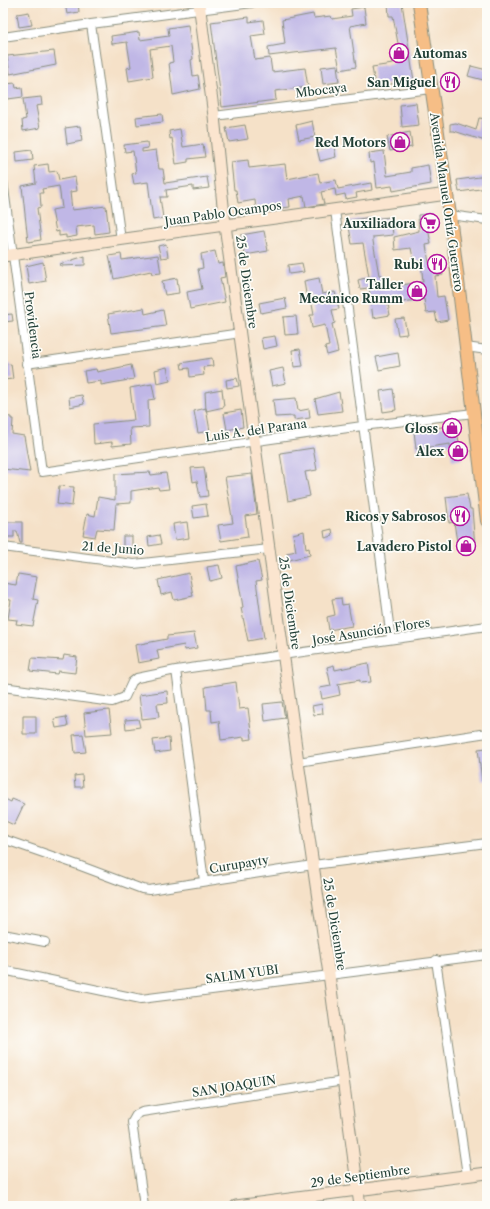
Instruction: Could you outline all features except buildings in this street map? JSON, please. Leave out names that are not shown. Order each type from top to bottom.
[{"type":"main road","name":"Avenida Manuel Ortíz Guerrero","points":[[419,3],[450,215],[474,413],[485,488],[487,521]]},
{"type":"street","points":[[3,38],[199,6],[252,3]]},
{"type":"street","name":"25 de Diciembre","points":[[199,6],[214,116],[225,225],[360,1206]]},
{"type":"street","points":[[91,24],[121,240]]},
{"type":"street","name":"Mbocaya","points":[[214,116],[431,88]]},
{"type":"street","name":"Providencia","points":[[3,181],[8,256],[42,472]]},
{"type":"street","name":"Juan Pablo Ocampos","points":[[8,256],[446,194]]},
{"type":"street","points":[[335,210],[391,639]]},
{"type":"street","points":[[450,215],[487,220]]},
{"type":"street","points":[[26,364],[241,333]]},
{"type":"street","points":[[466,347],[487,350]]},
{"type":"street","name":"Luis A. del Parana","points":[[42,472],[362,426],[474,413]]},
{"type":"street","name":"21 de Junio","points":[[3,547],[134,564],[269,549]]},
{"type":"street","name":"José Asunción Flores","points":[[3,687],[113,702],[124,698],[132,682],[139,677],[176,670],[284,656],[487,626]]},
{"type":"street","points":[[176,670],[204,881]]},
{"type":"street","points":[[298,762],[487,733]]},
{"type":"street","name":"Curupayty","points":[[3,839],[142,889],[157,890],[204,881],[313,865],[487,843]]},
{"type":"street","points":[[3,934],[45,942]]},
{"type":"street","name":"SALIM YUBI","points":[[3,970],[142,999],[436,960],[487,955]]},
{"type":"street","points":[[436,960],[467,1175]]},
{"type":"street","name":"SAN JOAQUIN","points":[[144,1206],[132,1122],[136,1115],[142,1112],[344,1081]]},
{"type":"street","name":"29 de Septiembre","points":[[236,1206],[487,1173]]},
{"type":"place","name":"Automas","points":[[399,53]]},
{"type":"place","name":"San Miguel","points":[[450,82]]},
{"type":"place","name":"Red Motors","points":[[400,142]]},
{"type":"place","name":"Auxiliadora","points":[[430,223]]},
{"type":"place","name":"Rubi","points":[[437,264]]},
{"type":"place","name":"Taller Mecánico Rumm","points":[[417,291]]},
{"type":"place","name":"Gloss","points":[[452,428]]},
{"type":"place","name":"Alex","points":[[458,451]]},
{"type":"place","name":"Ricos y Sabrosos","points":[[460,516]]},
{"type":"place","name":"Lavadero Pistol","points":[[466,546]]}]
